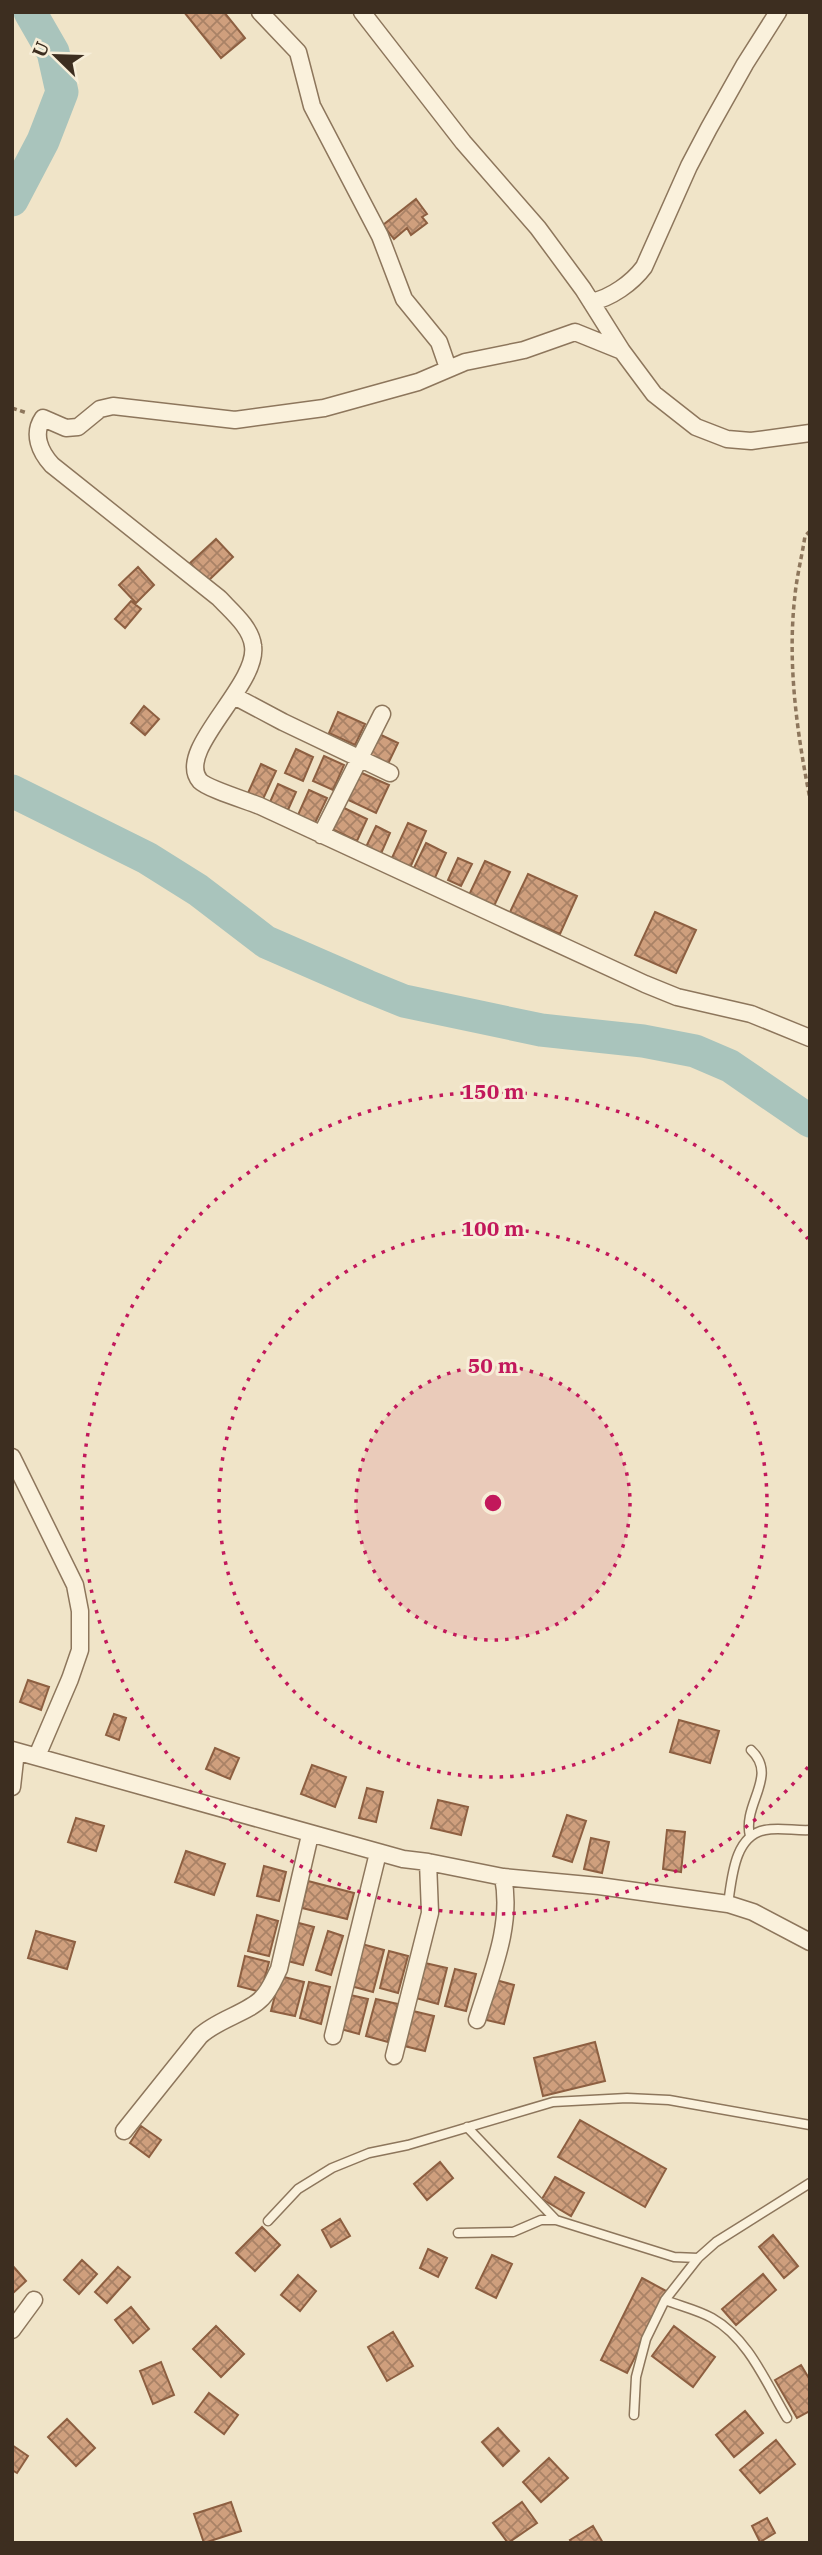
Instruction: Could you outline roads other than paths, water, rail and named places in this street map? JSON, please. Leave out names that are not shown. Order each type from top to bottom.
[{"type":"street","points":[[260,12],[298,52],[312,106],[380,236],[404,299],[439,342],[448,368]]},
{"type":"street","points":[[362,12],[464,142],[538,228],[653,394],[696,428],[727,439],[751,440],[810,433]]},
{"type":"street","points":[[778,12],[745,64],[689,166],[644,267],[635,279],[599,300],[575,332],[524,350],[465,362],[418,382],[324,408],[234,419],[113,406],[100,409],[78,427],[66,428],[43,418],[38,425],[39,447],[43,457],[219,598],[237,616],[251,636],[254,647],[251,668],[198,750],[196,770],[200,780],[645,984],[677,997],[751,1014],[810,1038]]},
{"type":"street","points":[[575,332],[622,351]]},
{"type":"street","points":[[234,696],[390,773]]},
{"type":"street","points":[[321,835],[382,714]]},
{"type":"street","points":[[12,1457],[75,1585],[80,1611],[80,1650],[37,1756]]},
{"type":"street","points":[[12,1787],[14,1751],[378,1853],[503,1878],[599,1886],[728,1904],[752,1912],[810,1942]]},
{"type":"street","points":[[124,2131],[200,2036],[211,2026],[261,2000],[271,1986],[279,1969],[310,1835]]},
{"type":"street","points":[[333,2036],[378,1853]]},
{"type":"street","points":[[394,2056],[430,1913],[428,1862]]},
{"type":"street","points":[[477,2020],[504,1929],[507,1898],[503,1878]]},
{"type":"street","points":[[12,2330],[34,2300]]},
{"type":"lane","points":[[750,1836],[749,1812],[763,1772],[759,1757],[751,1749]]},
{"type":"lane","points":[[728,1904],[735,1865],[745,1841],[750,1836],[766,1830],[810,1830]]},
{"type":"lane","points":[[268,2221],[298,2189],[332,2168],[369,2153],[553,2102],[627,2098],[669,2100],[810,2126]]},
{"type":"lane","points":[[467,2127],[556,2220]]},
{"type":"lane","points":[[634,2415],[636,2377],[646,2339],[665,2300],[698,2258],[716,2242],[810,2183]]},
{"type":"lane","points":[[458,2233],[513,2232],[541,2220],[556,2220],[674,2257],[698,2258]]},
{"type":"lane","points":[[665,2300],[710,2316],[730,2330],[744,2345],[787,2418]]},
{"type":"waterway","points":[[12,200],[43,141],[62,92],[53,52],[30,12]]},
{"type":"waterway","points":[[12,791],[147,858],[198,890],[266,942],[367,986],[404,1001],[541,1030],[643,1041],[695,1051],[730,1066],[810,1121]]}]
